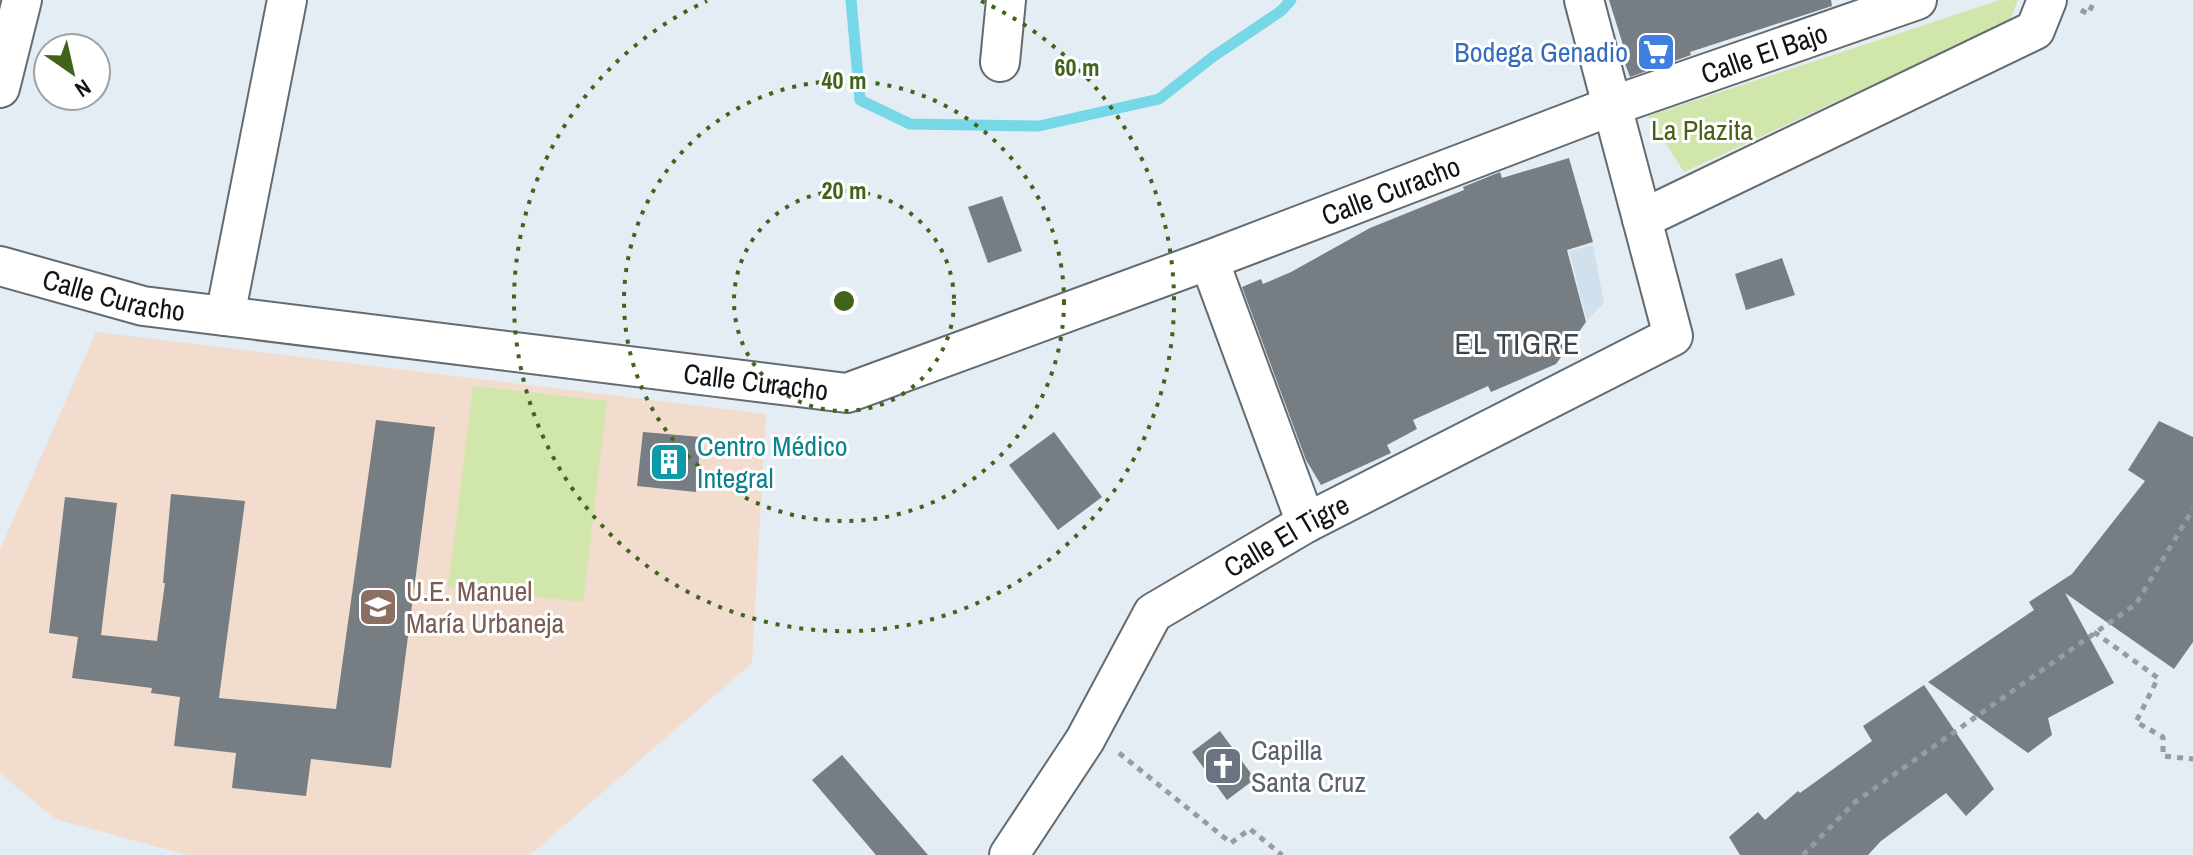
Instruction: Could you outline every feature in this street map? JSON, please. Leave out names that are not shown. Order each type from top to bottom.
[{"type":"street","points":[[0,88],[22,0]]},
{"type":"street","points":[[225,316],[287,0]]},
{"type":"street","points":[[1000,62],[1006,0]]},
{"type":"street","points":[[1584,0],[1642,219],[2035,30],[2047,0]]},
{"type":"street","name":"Calle El Bajo","points":[[1612,106],[1917,0]]},
{"type":"street","name":"Calle Curacho","points":[[0,266],[143,306],[847,393],[1209,260],[1612,106]]},
{"type":"street","name":"Calle El Tigre","points":[[1009,855],[1085,740],[1153,613],[1306,523],[1673,336],[1642,219]]},
{"type":"street","points":[[1209,260],[1306,523]]},
{"type":"path","points":[[1803,855],[1855,802],[2136,604],[2193,509]]},
{"type":"path","points":[[2094,632],[2158,678],[2136,722],[2163,737],[2163,756],[2193,759]]},
{"type":"path","points":[[1085,740],[1117,751],[1231,843],[1250,829],[1282,855]]},
{"type":"shaded area","points":[[1593,245],[1604,303],[1587,320],[1569,251]]},
{"type":"shaded area","name":"U.E. Manuel María Urbaneja","points":[[96,332],[766,414],[752,663],[530,855],[187,855],[55,819],[0,773],[0,550]]},
{"type":"green space","name":"La Plazita","points":[[2000,0],[2018,0],[2009,22],[1684,172],[1648,116]]},
{"type":"green space","points":[[473,386],[607,401],[583,602],[448,587]]},
{"type":"building","points":[[1609,0],[1831,0],[1832,6],[1690,52],[1691,55],[1630,77],[1619,47],[1623,45]]},
{"type":"building","points":[[1569,158],[1593,242],[1567,250],[1586,322],[1556,364],[1491,392],[1488,386],[1413,420],[1417,429],[1387,445],[1391,453],[1321,485],[1306,460],[1242,287],[1261,279],[1263,284],[1291,272],[1370,228],[1500,172],[1502,178]]},
{"type":"building","points":[[1002,196],[1022,251],[988,263],[968,207]]},
{"type":"building","points":[[1782,258],[1795,295],[1746,310],[1735,274]]},
{"type":"building","points":[[376,420],[435,427],[391,768],[311,759],[306,796],[232,788],[236,753],[174,746],[180,697],[151,693],[152,688],[72,678],[78,637],[49,633],[65,497],[117,503],[101,635],[157,641],[165,583],[171,494],[245,501],[219,698],[336,709]]},
{"type":"building","points":[[2159,421],[2193,437],[2193,642],[2174,669],[2065,593],[2114,683],[2048,718],[2052,735],[2028,753],[1928,682],[2034,610],[2029,602],[2072,574],[2145,481],[2128,470]]},
{"type":"building","name":"Centro Médico Integral","points":[[643,432],[701,437],[696,492],[637,486]]},
{"type":"building","points":[[1054,432],[1102,497],[1058,530],[1009,465]]},
{"type":"building","points":[[1924,685],[1994,789],[1966,816],[1946,793],[1881,841],[1868,855],[1740,855],[1729,837],[1758,812],[1765,820],[1798,791],[1800,793],[1872,741],[1863,726]]},
{"type":"building","name":"Capilla Santa Cruz","points":[[1220,731],[1255,779],[1227,800],[1192,752]]},
{"type":"building","points":[[842,755],[928,855],[876,855],[812,780]]},
{"type":"waterway","points":[[851,0],[860,100],[910,124],[1039,126],[1159,99],[1214,56],[1281,11],[1291,0]]},
{"type":"place","name":"Bodega Genadio","points":[[1656,52]]},
{"type":"place","name":"Centro Médico Integral","points":[[669,462]]},
{"type":"place","name":"U.E. Manuel María Urbaneja","points":[[378,607]]},
{"type":"place","name":"Capilla Santa Cruz","points":[[1223,766]]},
{"type":"district","name":"EL TIGRE","points":[[1518,343]]}]
